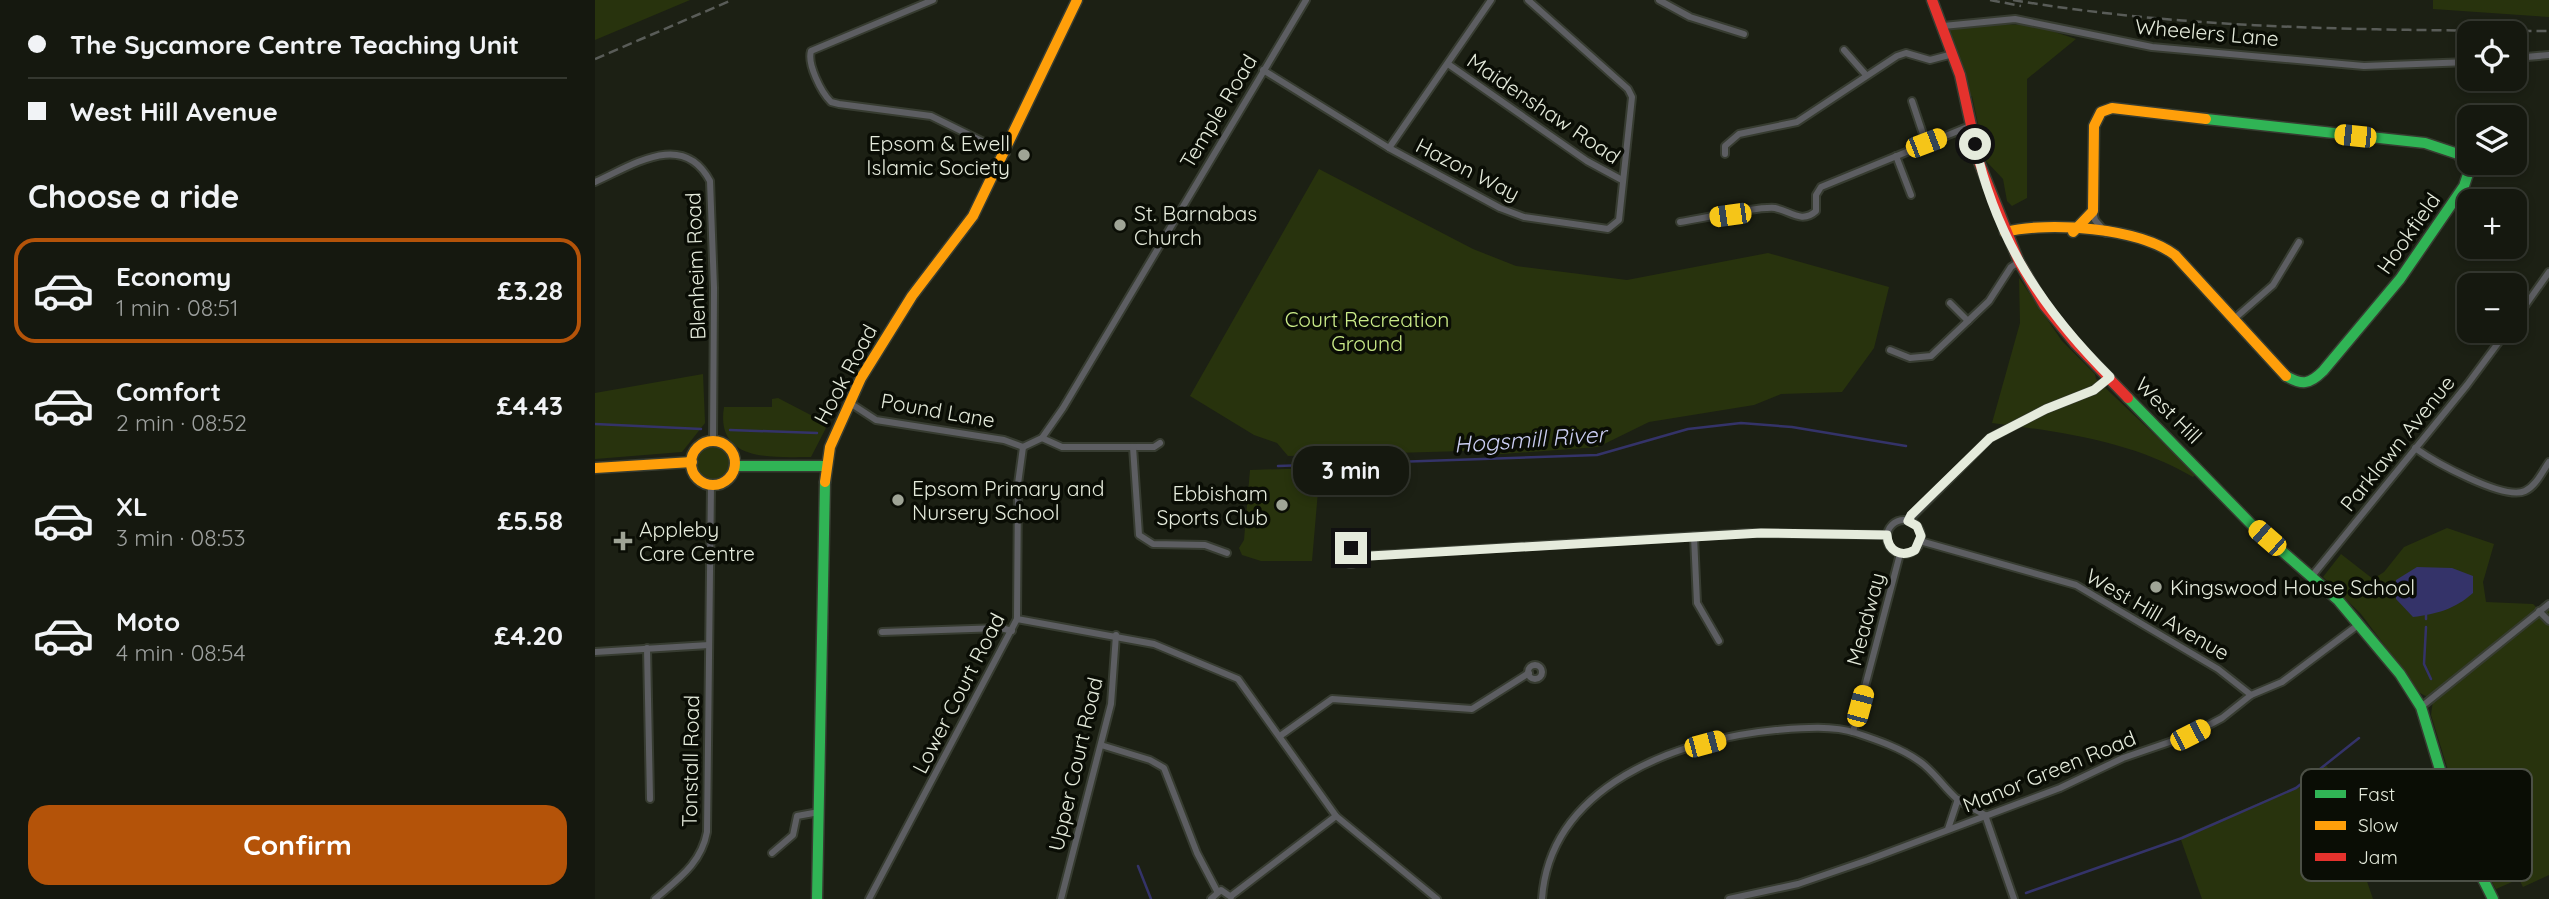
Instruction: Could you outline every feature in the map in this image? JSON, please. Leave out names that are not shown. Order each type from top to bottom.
[{"type":"main road","name":"Hook Road","points":[[817,899],[825,466],[830,442],[912,296],[973,216],[1006,153],[1058,32],[1077,0]]},
{"type":"main road","name":"West Hill","points":[[1932,0],[1953,54],[1980,169],[2019,262],[2045,305],[2064,331],[2252,525],[2312,576],[2400,674],[2421,707],[2440,769]]},
{"type":"main road","name":"Hookfield","points":[[2005,232],[2019,226],[2106,234],[2145,239],[2167,248],[2287,377],[2294,383],[2312,382],[2382,303],[2458,196],[2469,171],[2463,157],[2425,144],[2112,108],[2101,112],[2094,126],[2093,211]]},
{"type":"main road","points":[[2073,232],[2093,211]]},
{"type":"main road","points":[[713,441],[731,451],[735,466],[726,481],[711,485],[696,476],[692,462],[697,449],[713,441]]},
{"type":"main road","points":[[595,468],[692,462]]},
{"type":"main road","points":[[735,466],[825,466]]},
{"type":"main road","name":"West Hill","points":[[2484,881],[2493,899]]},
{"type":"street","points":[[933,0],[811,51],[809,57],[823,91],[831,102],[839,104],[931,116],[1006,153]]},
{"type":"street","name":"Temple Road","points":[[1042,438],[1306,0]]},
{"type":"street","points":[[1389,148],[1491,0]]},
{"type":"street","name":"Hazon Way","points":[[1263,70],[1389,148],[1515,215],[1608,229],[1619,220],[1632,97],[1628,89],[1528,0]]},
{"type":"street","points":[[1659,0],[1690,17],[1744,34]]},
{"type":"street","name":"Wheelers Lane","points":[[1943,26],[2015,19],[2152,47],[2364,66],[2457,62]]},
{"type":"street","points":[[1844,50],[1866,75]]},
{"type":"street","points":[[1725,154],[1725,146],[1733,137],[1797,122],[1866,75],[1906,53],[1930,60],[1953,54]]},
{"type":"street","points":[[2527,57],[2549,55]]},
{"type":"street","name":"Maidenshaw Road","points":[[1448,64],[1587,161],[1622,180]]},
{"type":"street","points":[[1912,101],[1926,143]]},
{"type":"street","points":[[1680,222],[1772,208],[1810,217],[1816,211],[1816,195],[1821,187],[1971,126]]},
{"type":"street","name":"Blenheim Road","points":[[595,182],[666,153],[689,157],[710,181],[714,300],[713,441]]},
{"type":"street","points":[[1896,156],[1911,195]]},
{"type":"street","points":[[2093,211],[2095,220],[2106,234]]},
{"type":"street","points":[[2234,319],[2273,285],[2299,243]]},
{"type":"street","points":[[1890,351],[1924,359],[1938,351],[2002,286],[2011,267],[2019,262]]},
{"type":"street","points":[[2527,303],[2549,272]]},
{"type":"street","points":[[1950,303],[1968,321]]},
{"type":"street","name":"Parklawn Avenue","points":[[2312,576],[2498,343]]},
{"type":"street","points":[[1908,521],[1917,526],[1920,541],[1910,553],[1900,554],[1891,549],[1887,535],[1892,525],[1908,521],[1990,438],[2046,409],[2094,390],[2110,377]]},
{"type":"street","name":"Pound Lane","points":[[850,403],[876,420],[1004,440],[1023,447]]},
{"type":"street","points":[[1023,447],[1042,438],[1062,447],[1154,447],[1160,443]]},
{"type":"street","name":"Lower Court Road","points":[[869,899],[1017,619],[1018,484],[1023,447]]},
{"type":"street","points":[[1133,447],[1139,535],[1153,544],[1205,545],[1227,553]]},
{"type":"street","points":[[2415,448],[2448,471],[2511,493],[2529,489],[2549,462]]},
{"type":"street","name":"Tonstall Road","points":[[655,899],[691,868],[705,845],[711,485]]},
{"type":"street","points":[[1360,556],[1761,533],[1887,535]]},
{"type":"street","points":[[1694,536],[1697,603],[1719,641]]},
{"type":"street","name":"West Hill Avenue","points":[[1920,541],[2076,585],[2218,669],[2251,695]]},
{"type":"street","name":"Meadway","points":[[1853,732],[1900,554]]},
{"type":"street","points":[[2421,707],[2549,604]]},
{"type":"street","points":[[2539,611],[2549,621]]},
{"type":"street","points":[[1017,619],[1117,635],[1154,644],[1238,679],[1280,736],[1319,797],[1336,816],[1437,899]]},
{"type":"street","name":"Manor Green Road","points":[[1729,899],[1798,884],[2060,788],[2123,758],[2190,735],[2222,718],[2251,695],[2282,682],[2358,625]]},
{"type":"street","points":[[882,632],[1001,628],[1012,631]]},
{"type":"street","name":"Upper Court Road","points":[[1061,899],[1111,704],[1117,635]]},
{"type":"street","points":[[595,652],[709,645]]},
{"type":"street","points":[[647,648],[650,799]]},
{"type":"street","points":[[1280,736],[1332,699],[1472,709],[1529,673]]},
{"type":"street","points":[[1542,899],[1543,876],[1566,829],[1583,806],[1605,787],[1629,772],[1682,750],[1751,733],[1817,728],[1853,732],[1916,758],[1958,799],[1985,815],[2014,899]]},
{"type":"street","points":[[1101,745],[1150,760],[1164,768],[1197,853],[1217,891],[1231,897],[1336,816]]},
{"type":"street","points":[[1948,830],[1958,799]]},
{"type":"street","points":[[772,853],[793,835],[797,816],[819,812]]},
{"type":"street","points":[[1211,899],[1217,891]]},
{"type":"green space","points":[[595,0],[690,0],[595,40]]},
{"type":"green space","points":[[2433,0],[2549,0],[2549,17],[2433,9]]},
{"type":"green space","points":[[1992,24],[2034,25],[2076,39],[2027,79],[2027,198],[2012,206],[2007,201],[2003,179],[1986,161],[1972,96],[1969,96],[1949,30]]},
{"type":"green space","name":"Court Recreation Ground","points":[[1319,169],[1473,249],[1516,266],[1627,280],[1768,253],[1889,287],[1874,348],[1842,392],[1781,394],[1754,405],[1649,422],[1598,447],[1502,454],[1464,451],[1288,456],[1277,443],[1254,435],[1190,396]]},
{"type":"green space","points":[[2019,278],[2062,341],[2095,374],[2096,379],[2196,474],[2193,477],[2121,446],[2044,430],[1992,423],[2020,323]]},
{"type":"green space","points":[[703,374],[705,423],[682,452],[595,459],[595,393]]},
{"type":"green space","points":[[778,398],[828,424],[811,457],[750,453],[729,438],[724,425],[724,407],[772,407],[772,399]]},
{"type":"green space","points":[[714,445],[727,450],[732,463],[727,476],[714,481],[701,476],[696,463],[701,450]]},
{"type":"green space","name":"Ebbisham Sports Club","points":[[1320,468],[1312,561],[1261,561],[1242,555],[1239,548],[1244,540],[1250,470]]},
{"type":"green space","points":[[2447,528],[2494,544],[2483,582],[2486,602],[2533,604],[2541,612],[2549,607],[2549,875],[2523,887],[2520,881],[2532,881],[2532,769],[2448,769],[2431,715],[2433,700],[2420,693],[2361,614],[2323,577],[2341,554],[2373,579],[2384,572],[2404,547]]},
{"type":"green space","points":[[2301,784],[2301,881],[2367,881],[2373,899],[2202,899],[2180,837]]},
{"type":"green space","points":[[2491,881],[2514,881],[2496,889]]},
{"type":"shaded area","points":[[2417,567],[2452,568],[2473,576],[2473,593],[2445,610],[2413,617],[2396,599],[2396,580]]},
{"type":"waterway","name":"Hogsmill River","points":[[1278,466],[1597,455],[1688,429],[1741,423],[1792,427],[1906,446]]},
{"type":"waterway","name":"Hogsmill River","points":[[595,424],[701,429]]},
{"type":"waterway","name":"Hogsmill River","points":[[730,430],[817,433]]},
{"type":"waterway","points":[[2426,627],[2424,664],[2431,679]]},
{"type":"waterway","points":[[2320,769],[2359,738]]},
{"type":"waterway","points":[[2026,893],[2182,838],[2301,784]]},
{"type":"waterway","points":[[1138,866],[1151,899]]},
{"type":"railway","points":[[595,59],[732,0]]},
{"type":"railway","points":[[1990,0],[2021,6]]},
{"type":"railway","points":[[2013,0],[2080,10],[2213,23],[2347,29],[2549,31]]},
{"type":"traffic: fast","points":[[2206,119],[2425,143],[2458,154],[2469,171],[2464,186],[2400,279],[2323,371],[2314,379],[2305,382],[2286,376]]},
{"type":"traffic: fast","points":[[2128,398],[2252,525],[2338,600],[2400,674],[2421,707],[2440,769]]},
{"type":"traffic: fast","points":[[735,466],[825,466]]},
{"type":"traffic: fast","points":[[817,899],[825,482]]},
{"type":"traffic: fast","points":[[2484,881],[2493,899]]},
{"type":"traffic: slow","points":[[825,482],[830,447],[861,378],[912,296],[973,216],[1077,0]]},
{"type":"traffic: slow","points":[[2073,232],[2093,211],[2094,126],[2101,112],[2112,108],[2206,119]]},
{"type":"traffic: slow","points":[[2005,232],[2045,227],[2093,229],[2139,238],[2159,246],[2175,255],[2286,376]]},
{"type":"traffic: slow","points":[[713,441],[728,448],[735,463],[728,478],[713,485],[698,478],[691,463],[698,448],[713,441]]},
{"type":"traffic: slow","points":[[595,468],[692,462]]},
{"type":"traffic: jam","points":[[1932,0],[1960,75],[1979,162],[2019,262],[2044,305],[2075,343],[2128,398]]},
{"type":"place","name":"Epsom & Ewell Islamic Society","points":[[1024,155]]},
{"type":"place","name":"St. Barnabas Church","points":[[1120,225]]},
{"type":"place","name":"Epsom Primary and Nursery School","points":[[898,500]]},
{"type":"place","name":"Ebbisham Sports Club","points":[[1282,505]]},
{"type":"place","name":"Appleby Care Centre","points":[[623,541]]},
{"type":"place","name":"Kingswood House School","points":[[2156,587]]},
{"type":"route","points":[[1351,548],[1358,551],[1360,556],[1370,556],[1761,533],[1887,535],[1888,545],[1895,552],[1905,554],[1915,550],[1921,536],[1917,526],[1908,521],[1911,515],[1990,438],[2046,409],[2094,390],[2110,377],[2064,331],[2019,262],[1980,169],[1975,144]]}]
